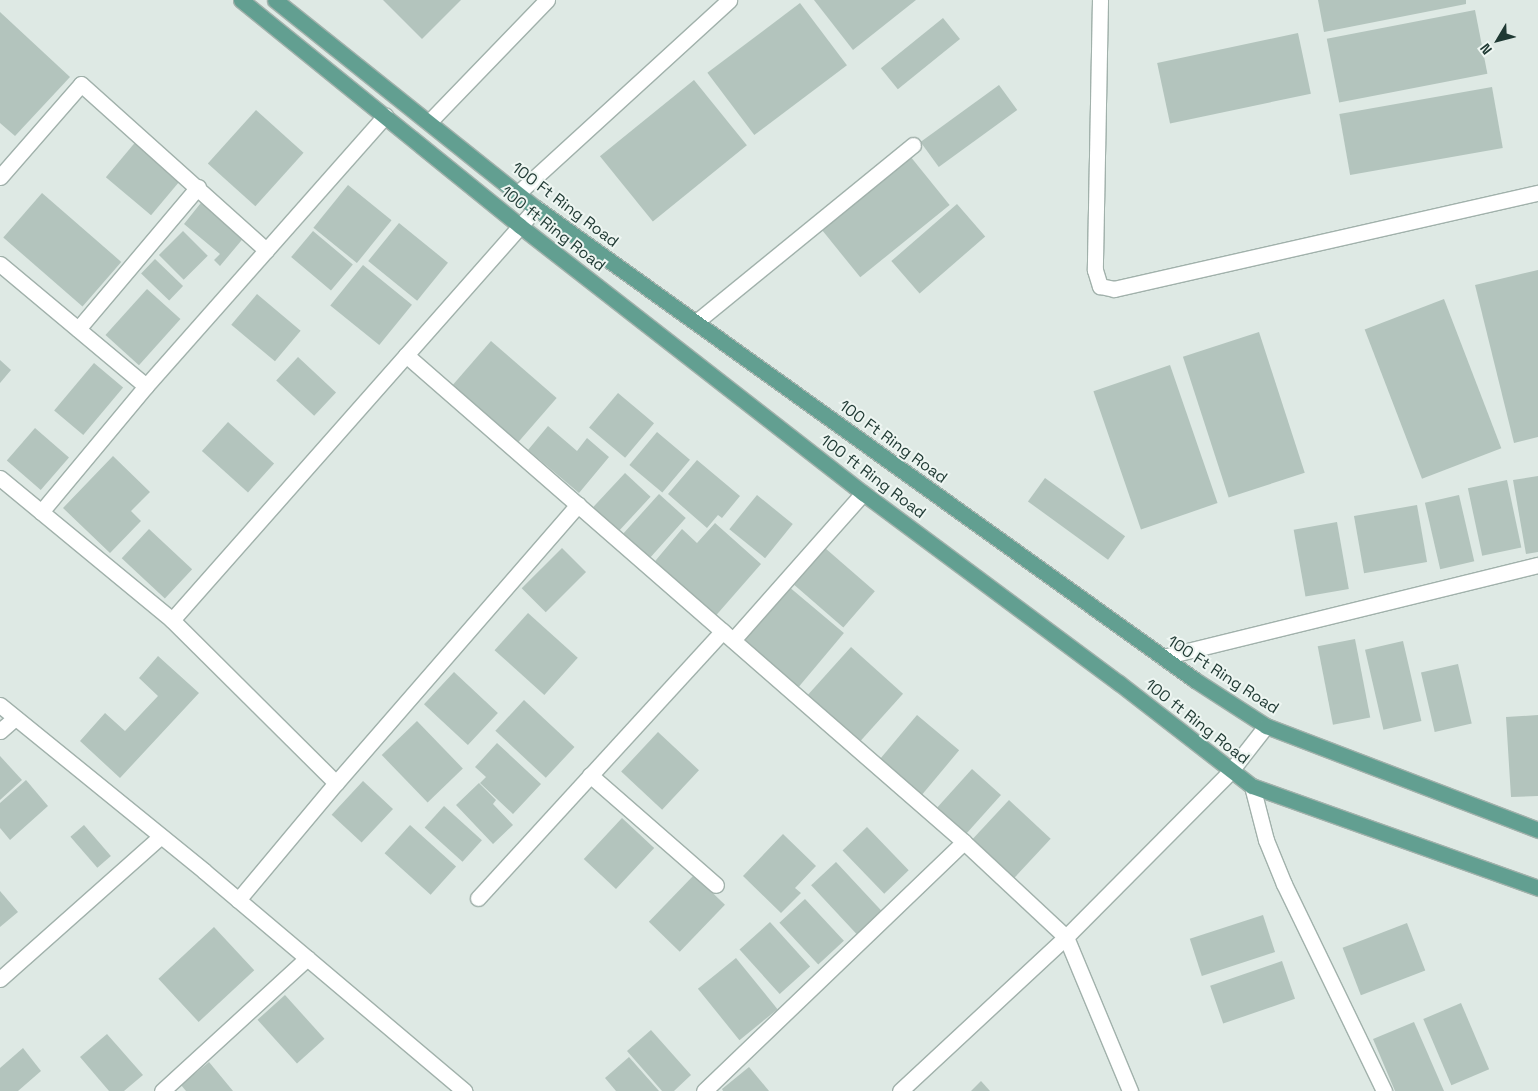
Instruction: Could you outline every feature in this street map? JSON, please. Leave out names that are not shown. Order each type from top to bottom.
[{"type":"main road","name":"100 ft Ring Road","points":[[241,0],[520,226],[863,493],[1119,683],[1230,772],[1252,786],[1538,888]]},
{"type":"main road","name":"100 Ft Ring Road","points":[[275,0],[536,208],[1163,657],[1266,726],[1538,830]]},
{"type":"street","points":[[429,122],[547,0]]},
{"type":"street","points":[[518,193],[729,0]]},
{"type":"street","points":[[1100,0],[1095,270],[1100,286],[1114,289],[1538,193]]},
{"type":"street","points":[[0,177],[81,84],[266,250]]},
{"type":"street","points":[[40,512],[146,386],[384,116]]},
{"type":"street","points":[[696,322],[913,145]]},
{"type":"street","points":[[78,329],[198,187]]},
{"type":"street","points":[[172,620],[536,208]]},
{"type":"street","points":[[0,264],[146,386]]},
{"type":"street","points":[[406,355],[964,842],[1066,938],[1130,1091]]},
{"type":"street","points":[[0,478],[172,620],[336,783]]},
{"type":"street","points":[[478,898],[590,775],[728,636],[863,493]]},
{"type":"street","points":[[238,900],[336,783],[578,505]]},
{"type":"street","points":[[1163,657],[1538,564]]},
{"type":"street","points":[[0,705],[238,900],[464,1091]]},
{"type":"street","points":[[0,732],[15,718]]},
{"type":"street","points":[[900,1091],[1066,938],[1230,772],[1266,726]]},
{"type":"street","points":[[590,775],[716,885]]},
{"type":"street","points":[[1252,786],[1266,840],[1284,884],[1384,1091]]},
{"type":"street","points":[[0,978],[161,836]]},
{"type":"street","points":[[704,1091],[964,842]]},
{"type":"street","points":[[162,1091],[307,958]]},
{"type":"building","points":[[383,0],[461,0],[422,39]]},
{"type":"building","points":[[814,0],[916,0],[853,50]]},
{"type":"building","points":[[1318,0],[1466,0],[1466,4],[1324,32]]},
{"type":"building","points":[[800,3],[847,65],[754,135],[707,73]]},
{"type":"building","points":[[1475,10],[1487,74],[1339,103],[1327,39]]},
{"type":"building","points":[[0,12],[70,77],[15,136],[0,123]]},
{"type":"building","points":[[943,18],[960,39],[898,89],[881,68]]},
{"type":"building","points":[[1298,33],[1311,94],[1170,124],[1157,63]]},
{"type":"building","points":[[694,80],[747,145],[653,221],[600,156]]},
{"type":"building","points":[[999,85],[1017,110],[939,167],[921,142]]},
{"type":"building","points":[[1492,87],[1503,148],[1350,175],[1339,114]]},
{"type":"building","points":[[256,110],[304,153],[255,206],[208,164]]},
{"type":"building","points":[[138,139],[183,177],[151,215],[106,177]]},
{"type":"building","points":[[910,156],[950,205],[860,277],[821,228]]},
{"type":"building","points":[[348,185],[392,220],[357,263],[313,228]]},
{"type":"building","points":[[42,193],[121,262],[83,306],[3,238]]},
{"type":"building","points":[[204,199],[246,235],[220,266],[214,260],[220,254],[184,224]]},
{"type":"building","points":[[957,204],[985,236],[920,294],[891,261]]},
{"type":"building","points":[[399,223],[448,263],[417,301],[368,261]]},
{"type":"building","points":[[183,231],[208,256],[184,280],[159,255]]},
{"type":"building","points":[[313,231],[353,264],[331,290],[291,257]]},
{"type":"building","points":[[155,259],[183,286],[169,300],[141,273]]},
{"type":"building","points":[[363,265],[412,305],[379,345],[330,305]]},
{"type":"building","points":[[1538,270],[1538,437],[1514,443],[1475,285]]},
{"type":"building","points":[[147,289],[180,319],[139,365],[106,335]]},
{"type":"building","points":[[257,294],[301,331],[275,361],[231,325]]},
{"type":"building","points":[[1444,299],[1501,448],[1422,479],[1365,329]]},
{"type":"building","points":[[1259,332],[1305,473],[1229,497],[1183,357]]},
{"type":"building","points":[[491,341],[557,398],[516,445],[450,388]]},
{"type":"building","points":[[298,357],[336,392],[314,416],[276,380]]},
{"type":"building","points":[[0,360],[11,370],[0,383]]},
{"type":"building","points":[[94,363],[123,387],[83,435],[54,410]]},
{"type":"building","points":[[1170,365],[1218,503],[1141,529],[1093,391]]},
{"type":"building","points":[[618,393],[654,423],[625,458],[589,427]]},
{"type":"building","points":[[228,422],[274,463],[248,492],[202,451]]},
{"type":"building","points":[[548,426],[577,451],[587,438],[609,457],[579,493],[528,450]]},
{"type":"building","points":[[35,428],[69,458],[41,490],[7,460]]},
{"type":"building","points":[[657,432],[690,460],[662,493],[629,465]]},
{"type":"building","points":[[113,456],[150,492],[131,511],[141,521],[110,553],[63,508]]},
{"type":"building","points":[[697,460],[740,496],[722,518],[718,515],[707,528],[668,494]]},
{"type":"building","points":[[625,473],[651,497],[616,534],[590,510]]},
{"type":"building","points":[[1538,476],[1538,552],[1526,554],[1513,480]]},
{"type":"building","points":[[1045,478],[1125,536],[1108,560],[1028,501]]},
{"type":"building","points":[[1507,480],[1521,547],[1482,556],[1468,488]]},
{"type":"building","points":[[659,494],[686,518],[646,562],[620,538]]},
{"type":"building","points":[[757,495],[793,524],[765,558],[729,529]]},
{"type":"building","points":[[1459,495],[1474,561],[1440,569],[1425,503]]},
{"type":"building","points":[[1417,505],[1427,562],[1364,573],[1354,516]]},
{"type":"building","points":[[1337,522],[1349,589],[1305,597],[1294,530]]},
{"type":"building","points":[[715,523],[761,564],[712,620],[651,566],[682,529],[697,543]]},
{"type":"building","points":[[149,529],[192,569],[165,598],[122,558]]},
{"type":"building","points":[[562,548],[586,572],[546,612],[522,588]]},
{"type":"building","points":[[825,548],[875,591],[843,628],[794,584]]},
{"type":"building","points":[[788,586],[844,633],[796,690],[740,643]]},
{"type":"building","points":[[528,613],[578,658],[544,695],[495,650]]},
{"type":"building","points":[[1355,639],[1370,718],[1333,725],[1318,646]]},
{"type":"building","points":[[1403,641],[1421,721],[1383,730],[1365,650]]},
{"type":"building","points":[[851,647],[903,694],[856,746],[804,699]]},
{"type":"building","points":[[158,656],[199,693],[120,778],[80,741],[105,713],[125,731],[158,696],[139,678]]},
{"type":"building","points":[[1458,664],[1472,723],[1435,732],[1421,673]]},
{"type":"building","points":[[454,672],[498,713],[468,745],[424,704]]},
{"type":"building","points":[[524,700],[574,747],[546,778],[495,731]]},
{"type":"building","points":[[917,715],[959,750],[918,799],[876,764]]},
{"type":"building","points":[[1538,715],[1538,796],[1511,797],[1506,717]]},
{"type":"building","points":[[417,721],[463,768],[428,803],[382,755]]},
{"type":"building","points":[[658,732],[699,770],[662,810],[621,771]]},
{"type":"building","points":[[497,743],[541,784],[513,814],[480,783],[486,777],[475,767]]},
{"type":"building","points":[[0,756],[22,780],[0,800]]},
{"type":"building","points":[[972,769],[1001,795],[962,838],[933,812]]},
{"type":"building","points":[[26,780],[48,806],[10,840],[0,828],[0,803]]},
{"type":"building","points":[[363,781],[393,809],[362,843],[332,815]]},
{"type":"building","points":[[479,783],[496,800],[493,804],[513,825],[493,844],[456,805]]},
{"type":"building","points":[[1009,800],[1051,839],[1011,881],[969,842]]},
{"type":"building","points":[[444,806],[482,840],[462,862],[425,828]]},
{"type":"building","points":[[622,818],[654,848],[616,889],[584,859]]},
{"type":"building","points":[[84,825],[111,856],[97,868],[70,837]]},
{"type":"building","points":[[410,825],[456,866],[431,895],[385,853]]},
{"type":"building","points":[[867,827],[909,870],[884,894],[843,851]]},
{"type":"building","points":[[783,834],[816,866],[795,888],[801,893],[781,913],[743,876]]},
{"type":"building","points":[[836,862],[883,912],[858,936],[811,885]]},
{"type":"building","points":[[694,875],[725,905],[680,952],[649,922]]},
{"type":"building","points":[[0,891],[18,912],[0,927]]},
{"type":"building","points":[[805,899],[844,941],[818,965],[779,923]]},
{"type":"building","points":[[1263,915],[1275,952],[1202,976],[1190,939]]},
{"type":"building","points":[[770,922],[810,967],[780,994],[740,949]]},
{"type":"building","points":[[1407,923],[1425,971],[1361,995],[1343,948]]},
{"type":"building","points":[[214,927],[254,970],[199,1022],[158,979]]},
{"type":"building","points":[[736,958],[778,1009],[739,1040],[698,989]]},
{"type":"building","points":[[1282,961],[1295,999],[1223,1024],[1210,986]]},
{"type":"building","points":[[285,995],[324,1039],[297,1064],[258,1020]]},
{"type":"building","points":[[1461,1003],[1489,1069],[1451,1085],[1423,1019]]},
{"type":"building","points":[[1414,1022],[1444,1091],[1395,1091],[1373,1039]]},
{"type":"building","points":[[651,1030],[691,1075],[674,1091],[662,1091],[627,1051]]},
{"type":"building","points":[[107,1034],[143,1075],[124,1091],[109,1091],[80,1057]]},
{"type":"building","points":[[23,1048],[41,1071],[18,1091],[0,1091],[0,1068]]},
{"type":"building","points":[[629,1057],[659,1091],[616,1091],[605,1078]]},
{"type":"building","points":[[209,1062],[233,1091],[186,1091],[181,1085]]},
{"type":"building","points":[[749,1067],[769,1091],[723,1091],[722,1089]]},
{"type":"building","points":[[981,1081],[990,1091],[971,1091]]}]
